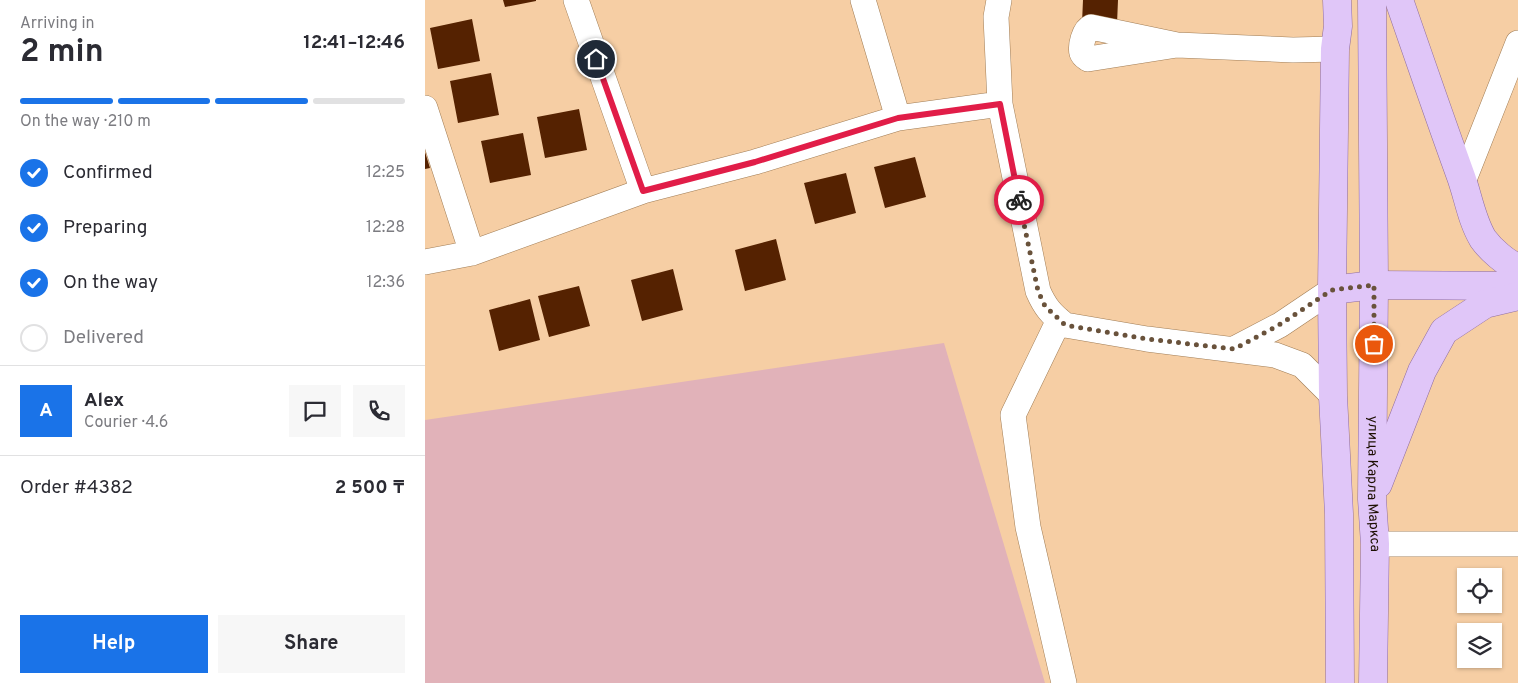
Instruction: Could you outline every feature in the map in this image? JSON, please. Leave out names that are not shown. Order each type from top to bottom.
[{"type":"main road","points":[[1337,0],[1332,290],[1333,396],[1339,514],[1339,683]]},
{"type":"main road","name":"улица Карла Маркса","points":[[1372,0],[1373,499],[1375,544],[1373,683]]},
{"type":"main road","points":[[1399,0],[1474,217],[1484,239],[1512,266],[1518,268]]},
{"type":"main road","points":[[1332,290],[1374,285],[1518,286]]},
{"type":"main road","points":[[1373,499],[1422,370],[1444,331],[1485,304],[1518,296]]},
{"type":"street","points":[[575,0],[643,191]]},
{"type":"street","points":[[863,0],[898,118]]},
{"type":"street","points":[[999,0],[996,17],[1000,104],[1038,291],[1045,306],[1065,325],[1147,339],[1275,355],[1302,365],[1333,396]]},
{"type":"street","points":[[1463,182],[1518,43]]},
{"type":"street","points":[[1177,45],[1293,50],[1335,49]]},
{"type":"street","points":[[425,262],[472,252],[643,191],[755,162],[898,118],[1000,104]]},
{"type":"street","points":[[425,108],[472,252]]},
{"type":"street","points":[[1234,349],[1279,325],[1332,290]]},
{"type":"street","points":[[1059,320],[1013,415],[1028,527],[1064,683]]},
{"type":"street","points":[[1375,544],[1518,544]]},
{"type":"shaded area","points":[[944,343],[1045,683],[425,683],[425,420]]},
{"type":"building","points":[[503,0],[536,0],[536,1],[505,7]]},
{"type":"building","points":[[1083,0],[1118,0],[1117,24],[1082,23]]},
{"type":"building","points":[[472,19],[480,61],[438,69],[430,28]]},
{"type":"building","points":[[491,73],[499,115],[458,123],[450,81]]},
{"type":"building","points":[[579,109],[587,150],[545,158],[537,117]]},
{"type":"building","points":[[523,133],[531,175],[490,183],[481,141]]},
{"type":"building","points":[[425,152],[430,168],[425,169]]},
{"type":"building","points":[[915,157],[926,197],[885,208],[874,167]]},
{"type":"building","points":[[846,173],[856,213],[815,224],[804,183]]},
{"type":"building","points":[[776,239],[786,280],[745,291],[735,250]]},
{"type":"building","points":[[673,269],[683,310],[642,321],[631,280]]},
{"type":"building","points":[[579,286],[590,326],[549,337],[538,296]]},
{"type":"building","points":[[530,299],[540,340],[499,351],[489,310]]},
{"type":"way so far","points":[[1019,200],[1038,291],[1045,306],[1065,325],[1147,339],[1234,349],[1279,325],[1332,290],[1374,285],[1374,344]]},
{"type":"route","points":[[596,59],[643,191],[755,162],[898,118],[1000,104],[1019,200]]}]
